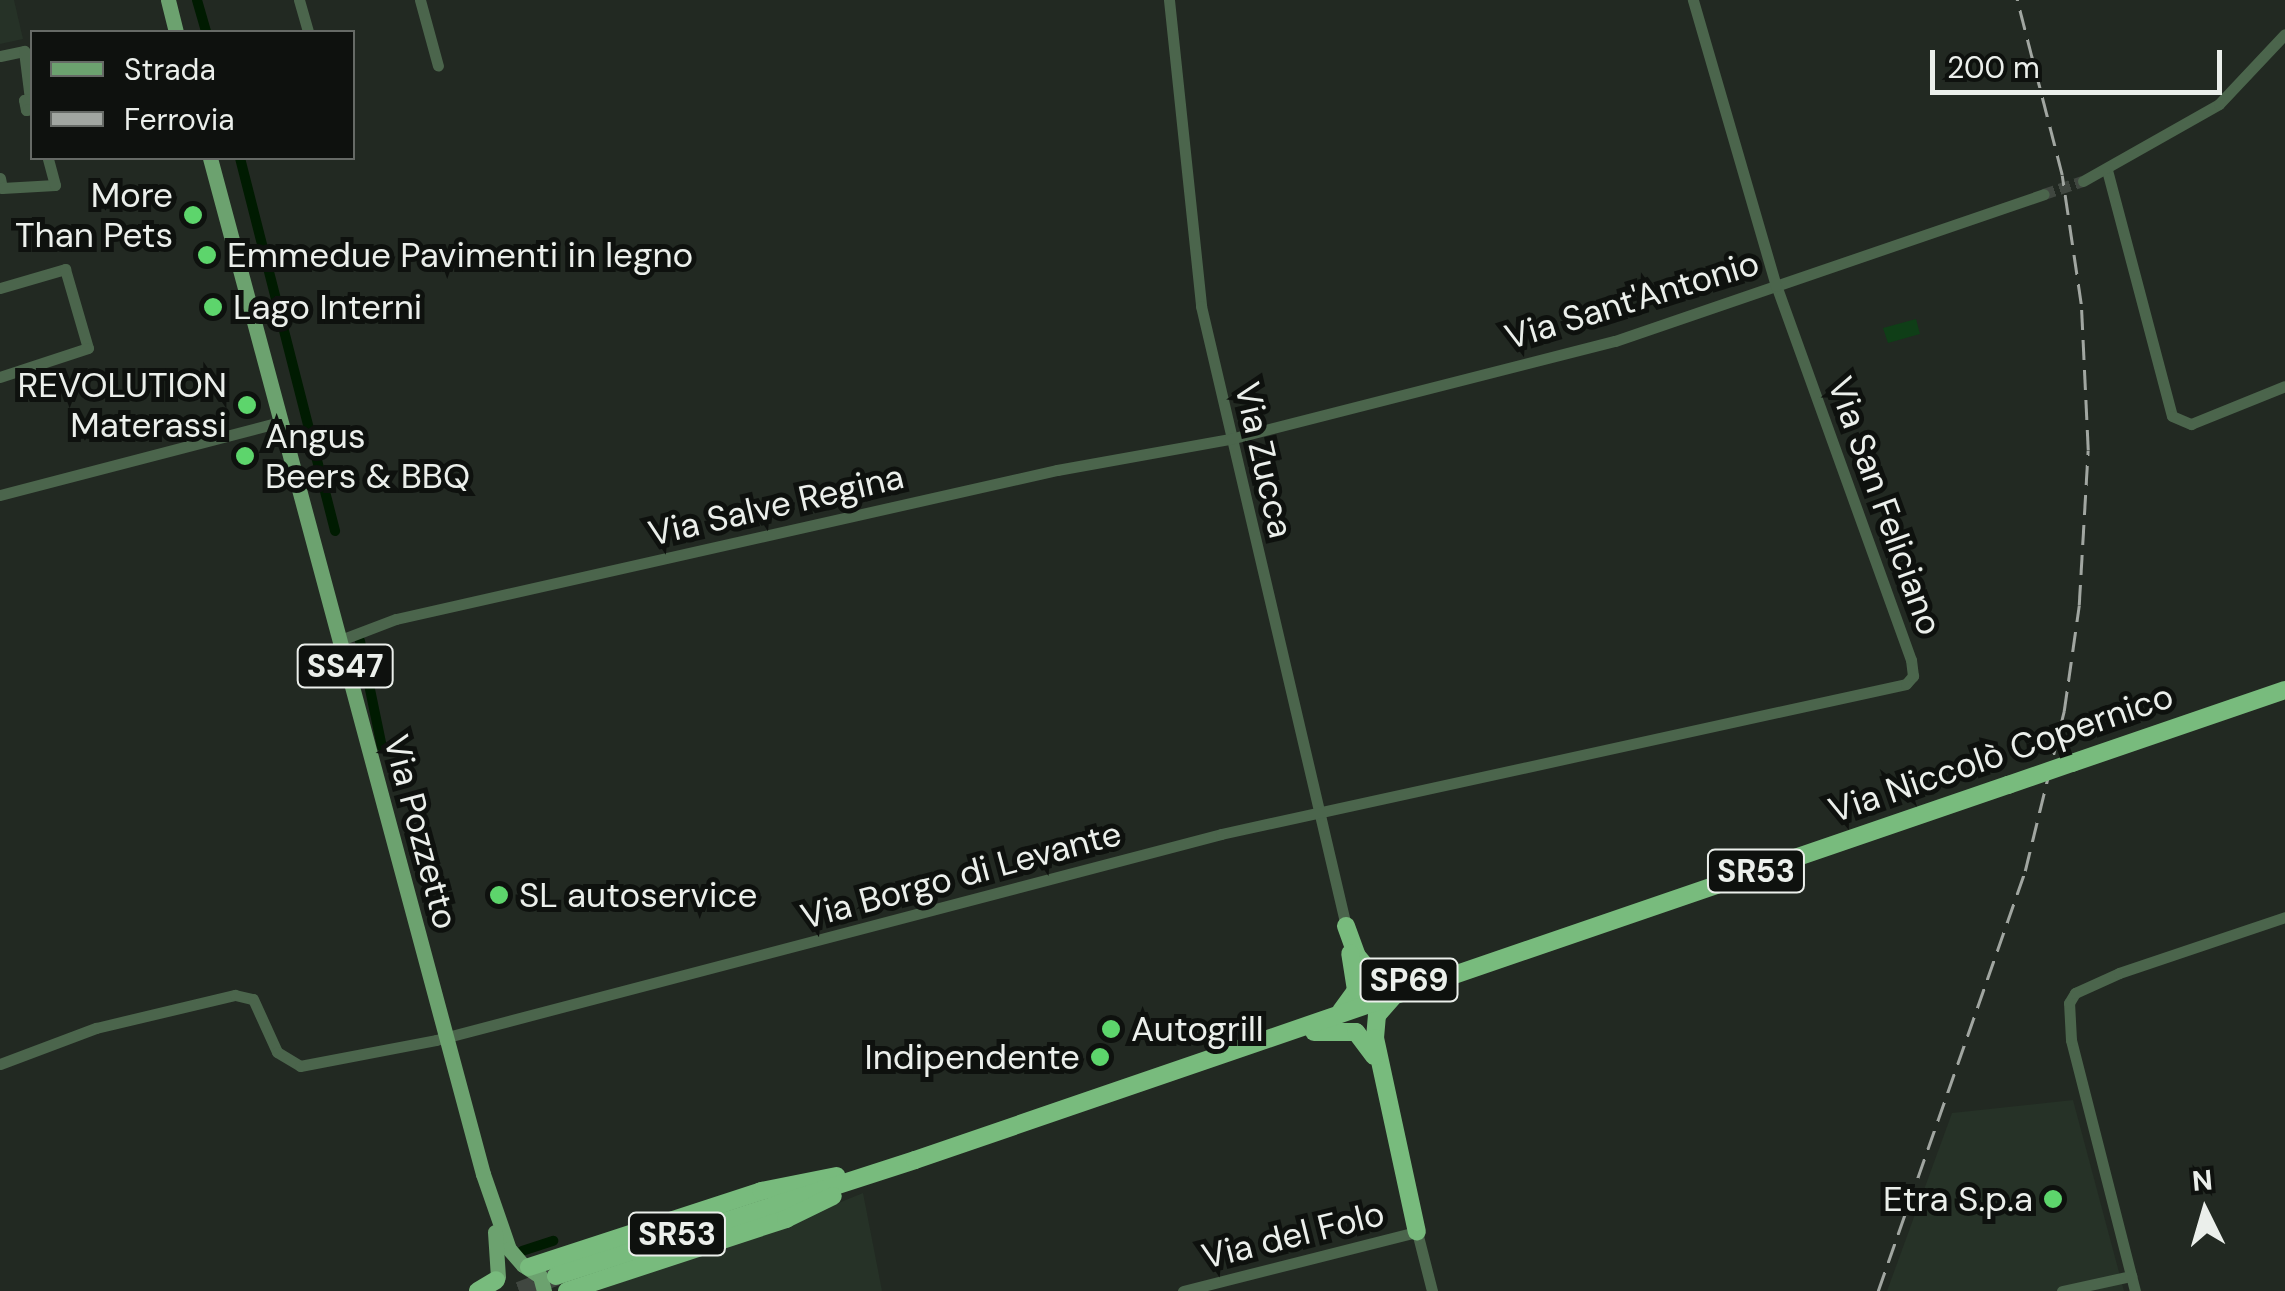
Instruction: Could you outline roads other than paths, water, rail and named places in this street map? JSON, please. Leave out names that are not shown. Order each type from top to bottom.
[{"type":"highway","name":"Via Niccolò Copernico","points":[[915,1160],[2285,690]]},
{"type":"highway","name":"SP69","points":[[1346,926],[1362,965],[1384,983],[1503,958]]},
{"type":"highway","name":"SP69","points":[[1328,1018],[1351,1003],[1356,990],[1346,926]]},
{"type":"highway","name":"SP69","points":[[1396,995],[1375,1022],[1380,1070],[1417,1232]]},
{"type":"highway","name":"SP69","points":[[1231,1052],[1346,1028],[1365,1040],[1380,1070]]},
{"type":"highway","points":[[526,1266],[762,1191],[915,1160]]},
{"type":"highway","points":[[556,1286],[786,1219],[915,1160]]},
{"type":"highway","points":[[478,1291],[496,1283]]},
{"type":"main road","points":[[168,0],[176,30]]},
{"type":"main road","name":"Via Pozzetto","points":[[211,160],[483,1174],[509,1249],[526,1266]]},
{"type":"main road","name":"Via Pozzetto","points":[[483,1174],[496,1283]]},
{"type":"main road","points":[[496,1283],[526,1266]]},
{"type":"main road","name":"SS47","points":[[526,1266],[556,1286]]},
{"type":"street","points":[[299,0],[307,30]]},
{"type":"street","points":[[420,0],[438,66]]},
{"type":"street","name":"Via Zucca","points":[[1168,0],[1201,306],[1346,926]]},
{"type":"street","name":"Via San Feliciano","points":[[1318,814],[1906,684],[1913,676],[1911,660],[1776,286],[1693,0]]},
{"type":"street","points":[[2084,181],[2219,104],[2285,34]]},
{"type":"street","points":[[0,56],[24,50],[30,99]]},
{"type":"street","points":[[0,178],[2,188],[55,185],[49,160]]},
{"type":"street","points":[[2108,170],[2172,416],[2190,424],[2285,386]]},
{"type":"street","name":"Via Sant'Antonio","points":[[1230,439],[1615,341],[2044,194]]},
{"type":"street","points":[[0,288],[65,269],[88,348],[0,377]]},
{"type":"street","points":[[0,494],[281,422]]},
{"type":"street","name":"Via Salve Regina","points":[[338,641],[396,619],[570,579],[1057,470],[1230,439]]},
{"type":"street","name":"Via Borgo di Levante","points":[[0,1064],[96,1028],[198,998],[234,995],[253,999],[277,1052],[300,1066],[446,1037],[1221,834],[1318,814]]},
{"type":"street","points":[[2135,1291],[2071,1040],[2068,1003],[2119,973],[2285,917]]},
{"type":"street","name":"Via del Folo","points":[[1183,1291],[1240,1285],[1417,1232]]},
{"type":"street","name":"SP69","points":[[1417,1232],[1432,1291]]},
{"type":"street","points":[[2062,1291],[2131,1276]]},
{"type":"waterway","points":[[197,0],[205,30]]},
{"type":"waterway","points":[[241,160],[335,531]]},
{"type":"waterway","points":[[360,641],[382,747]]},
{"type":"waterway","points":[[522,1251],[553,1241]]},
{"type":"tunnel","points":[[2044,194],[2083,181]]},
{"type":"tunnel","points":[[519,1291],[556,1277]]},
{"type":"railway","points":[[1878,1291],[2025,871],[2064,711],[2079,605],[2088,450],[2081,304],[2062,175],[2017,0]]},
{"type":"place","name":"More Than Pets","points":[[193,215]]},
{"type":"place","name":"Emmedue Pavimenti in legno","points":[[207,255]]},
{"type":"place","name":"Lago Interni","points":[[213,307]]},
{"type":"place","name":"REVOLUTION Materassi","points":[[247,405]]},
{"type":"place","name":"Angus Beers & BBQ","points":[[245,456]]},
{"type":"place","name":"SL autoservice","points":[[499,895]]},
{"type":"place","name":"Autogrill","points":[[1111,1029]]},
{"type":"place","name":"Indipendente","points":[[1100,1057]]},
{"type":"place","name":"Etra S.p.a","points":[[2053,1199]]}]
